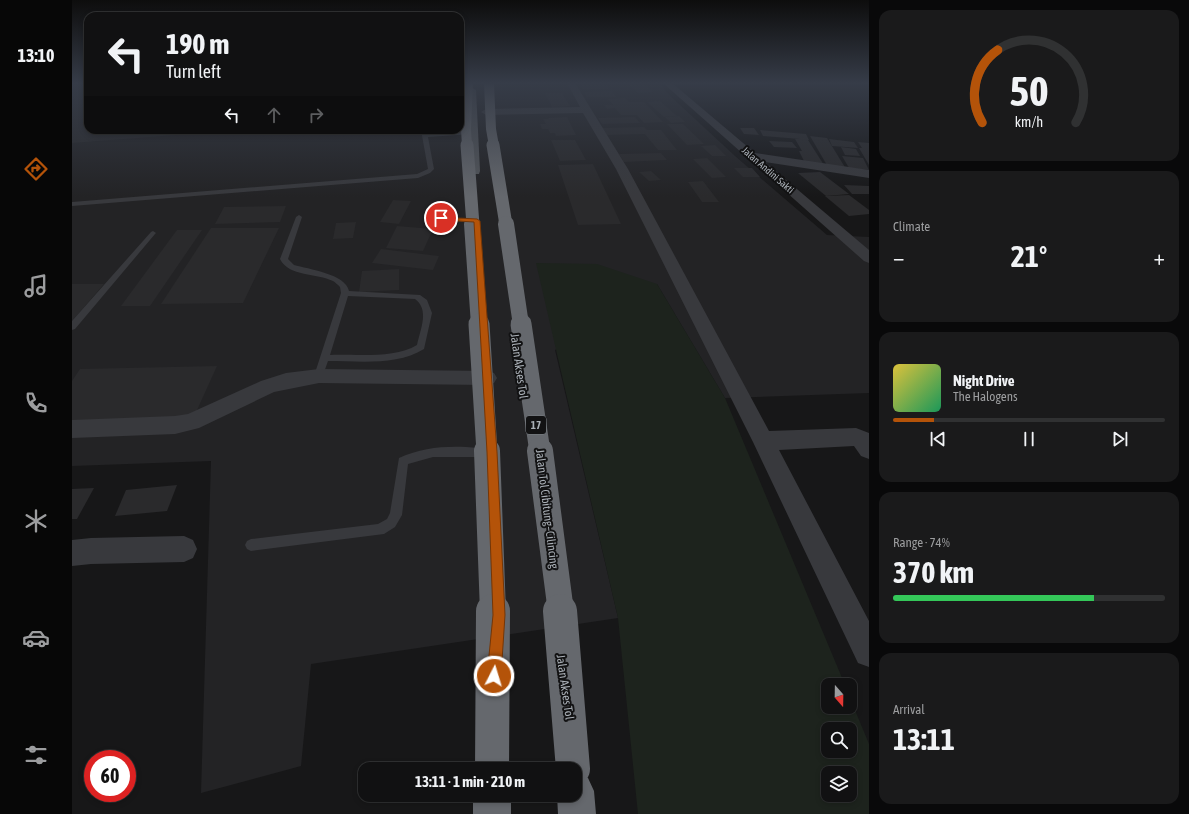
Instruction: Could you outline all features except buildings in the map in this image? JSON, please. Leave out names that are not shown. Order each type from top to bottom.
[{"type":"highway","points":[[468,121],[466,129],[485,409],[493,614],[492,762]]},
{"type":"highway","name":"Jalan Tol Cibitung–Cilincing","points":[[490,121],[534,408],[561,615],[572,762]]},
{"type":"highway","points":[[492,802],[492,814]]},
{"type":"highway","points":[[576,802],[577,814]]},
{"type":"main road","points":[[473,121],[477,221],[492,452],[499,615],[487,762]]},
{"type":"main road","name":"Jalan Akses Tol","points":[[487,121],[529,442],[584,814]]},
{"type":"main road","points":[[482,814],[483,802]]},
{"type":"street","points":[[593,121],[622,169],[764,441],[869,652]]},
{"type":"street","name":"Jalan Andini Sakti","points":[[715,121],[759,157],[869,258]]},
{"type":"street","points":[[759,157],[869,174]]},
{"type":"street","points":[[72,429],[175,425],[191,422],[268,386],[286,381],[322,367],[487,378]]},
{"type":"street","points":[[764,441],[856,437],[863,440],[869,449]]},
{"type":"street","points":[[72,553],[91,551],[184,549]]},
{"type":"lane","points":[[464,133],[472,132]]},
{"type":"lane","points":[[72,204],[418,176],[428,172],[431,169],[426,136],[449,134]]},
{"type":"lane","points":[[299,217],[284,259],[286,263],[291,267],[336,279],[344,286],[345,293],[322,367],[411,354],[421,347],[428,313],[424,302],[417,297],[345,293]]},
{"type":"lane","points":[[429,218],[477,221]]},
{"type":"lane","points":[[72,327],[153,233]]},
{"type":"lane","points":[[251,545],[380,530],[391,523],[396,515],[403,461],[415,455],[447,451],[492,452]]},
{"type":"shaded area","points":[[72,121],[84,121],[84,134],[464,134],[464,121],[697,121],[735,156],[827,235],[869,237],[869,393],[725,398],[657,284],[555,350],[618,618],[311,664],[301,766],[201,793],[211,461],[72,466]]},
{"type":"shaded area","points":[[536,263],[597,264],[657,284],[725,398],[842,678],[821,678],[821,714],[857,714],[869,744],[869,814],[638,814],[618,618]]},
{"type":"route","points":[[441,218],[477,221],[492,452],[499,615],[494,676]]}]
